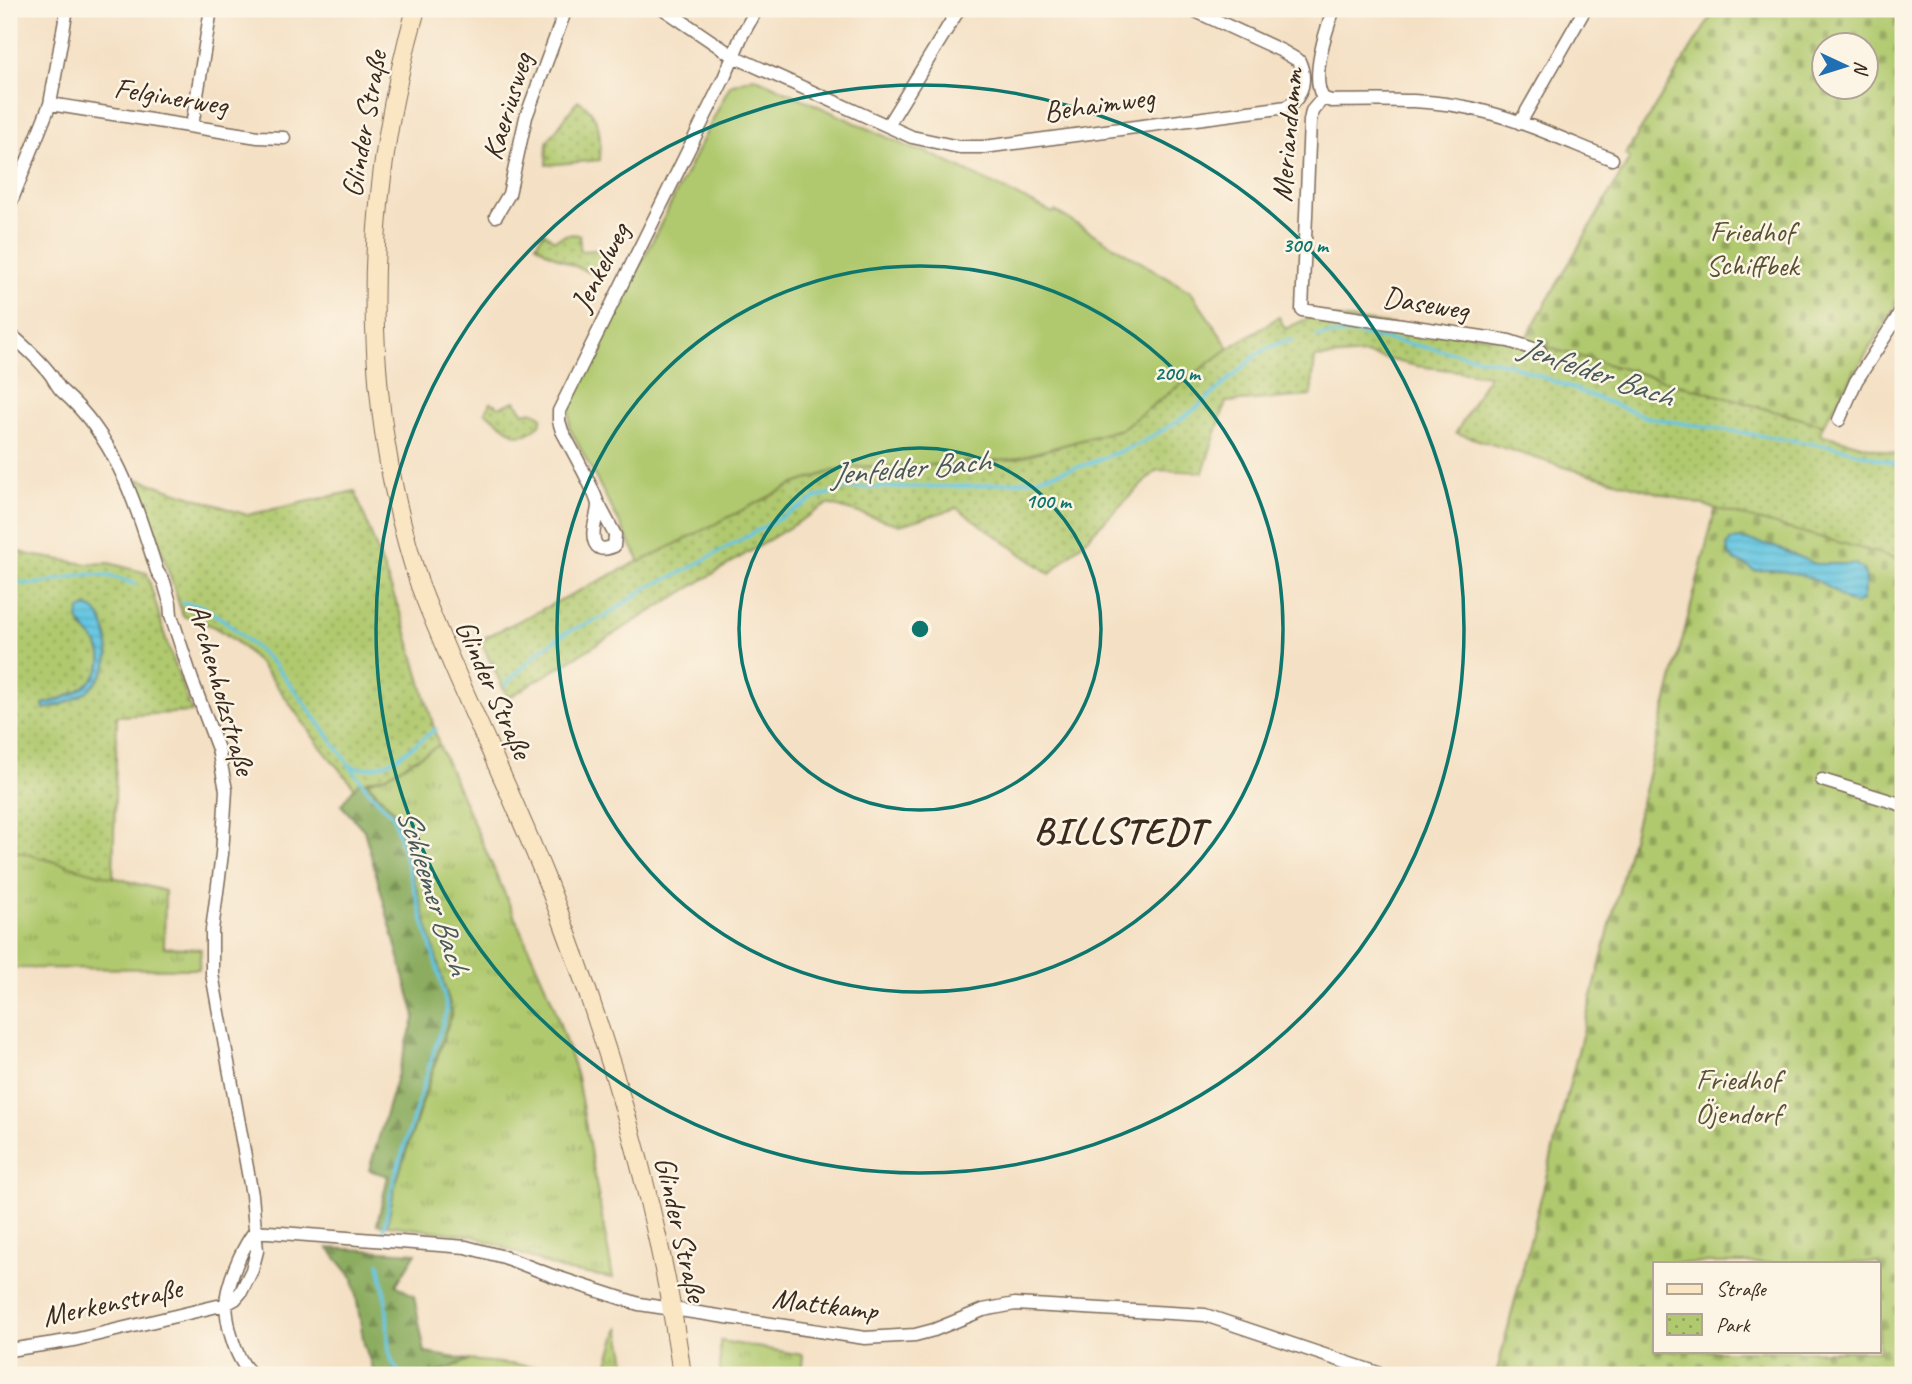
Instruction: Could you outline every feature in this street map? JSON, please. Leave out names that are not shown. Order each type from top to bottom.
[{"type":"main road","name":"Glinder Straße","points":[[416,9],[391,114],[374,247],[373,331],[387,455],[420,586],[543,873],[605,1048],[644,1184],[682,1375]]},
{"type":"street","points":[[9,208],[50,104],[67,9]]},
{"type":"street","points":[[192,126],[211,9]]},
{"type":"street","name":"Kaeriusweg","points":[[496,216],[509,194],[526,117],[566,9]]},
{"type":"street","points":[[664,9],[733,56],[888,125],[959,9]]},
{"type":"street","name":"Jenkelweg","points":[[598,503],[562,430],[559,411],[757,9]]},
{"type":"street","name":"Behaimweg","points":[[888,125],[912,137],[959,147],[984,147],[1287,107],[1299,96],[1303,80],[1301,66],[1295,58],[1191,9]]},
{"type":"street","name":"Meriandamm","points":[[1302,310],[1310,121],[1312,111],[1323,98],[1317,81],[1325,37],[1334,9]]},
{"type":"street","points":[[1520,123],[1585,9]]},
{"type":"street","points":[[1323,98],[1331,101],[1394,99],[1440,103],[1488,112],[1612,159]]},
{"type":"street","name":"Felginerweg","points":[[50,104],[258,137],[284,138]]},
{"type":"street","points":[[1839,420],[1856,381],[1903,309]]},
{"type":"street","name":"Daseweg","points":[[1302,310],[1509,341],[1540,351]]},
{"type":"street","name":"Archenholzstraße","points":[[9,333],[50,373],[63,393],[72,397],[114,458],[127,483],[157,571],[164,583],[171,615],[192,680],[219,749],[226,790],[226,812],[212,930],[212,974],[252,1195],[257,1251],[252,1270],[235,1299],[226,1304]]},
{"type":"street","points":[[1822,780],[1903,805]]},
{"type":"street","name":"Mattkamp","points":[[255,1231],[466,1247],[504,1257],[631,1301],[671,1310],[872,1339],[934,1330],[983,1310],[1015,1304],[1133,1313],[1194,1314],[1217,1318],[1384,1375]]},
{"type":"street","points":[[226,1304],[237,1357],[253,1375]]},
{"type":"street","name":"Merkenstraße","points":[[9,1350],[74,1340],[226,1304]]},
{"type":"green space","name":"Friedhof Schiffbek","points":[[1712,9],[1903,9],[1903,293],[1823,425],[1524,341],[1630,158],[1625,155],[1712,15],[1709,13]]},
{"type":"green space","points":[[754,77],[913,149],[927,152],[1053,213],[1055,211],[1191,292],[1229,348],[1121,429],[1013,459],[845,467],[794,484],[640,562],[569,427],[570,406],[730,85]]},
{"type":"green space","points":[[578,100],[591,112],[598,126],[600,160],[546,165],[547,142]]},
{"type":"green space","points":[[544,232],[554,240],[568,234],[580,235],[580,251],[598,250],[603,256],[601,268],[594,274],[547,252],[536,244]]},
{"type":"green space","points":[[1315,315],[1524,341],[1823,425],[1820,434],[1903,456],[1903,560],[1564,467],[1456,433],[1489,375],[1417,366],[1365,354],[1315,358],[1311,396],[1226,402],[1203,472],[1157,470],[1050,574],[957,508],[900,525],[828,504],[508,698],[480,640],[794,484],[845,467],[1013,459],[1121,429],[1229,348],[1279,317],[1285,329]]},
{"type":"green space","points":[[515,401],[524,413],[533,412],[542,417],[540,425],[527,434],[516,435],[485,412],[491,402],[500,407]]},
{"type":"green space","points":[[138,479],[247,515],[355,491],[404,623],[439,745],[386,776],[358,783],[355,788],[317,742],[271,678],[246,650],[214,627],[183,616]]},
{"type":"green space","name":"Friedhof Öjendorf","points":[[1716,507],[1903,560],[1903,1375],[1496,1375]]},
{"type":"green space","points":[[9,548],[30,555],[87,564],[109,563],[147,573],[167,643],[192,712],[117,716],[113,878],[9,849]],"holes":[[[81,626],[106,634],[103,673],[62,705],[44,709],[43,704],[75,693],[85,686],[99,670],[102,659],[99,648]]]},
{"type":"green space","points":[[439,745],[553,1003],[577,1077],[613,1278],[563,1270],[473,1236],[387,1225],[395,1185],[452,1012],[367,782],[386,776]]},
{"type":"green space","points":[[367,782],[396,817],[452,1012],[395,1185],[387,1225],[377,1224],[388,1176],[369,1170],[415,1016],[364,830],[341,805],[358,783]]},
{"type":"green space","points":[[9,849],[165,891],[164,947],[201,949],[199,969],[9,968]]},
{"type":"green space","points":[[328,1248],[416,1253],[396,1285],[414,1296],[425,1353],[469,1360],[432,1375],[377,1375],[364,1344],[353,1278]]},
{"type":"green space","points":[[619,1327],[629,1375],[432,1375],[469,1360],[605,1373]]},
{"type":"green space","points":[[720,1341],[803,1355],[801,1375],[720,1375]]},
{"type":"water","points":[[1741,539],[1770,545],[1816,564],[1855,564],[1864,571],[1866,581],[1862,601],[1851,603],[1825,585],[1795,573],[1754,571],[1733,559],[1728,552],[1727,546],[1731,540]]},
{"type":"water","points":[[86,607],[99,616],[104,625],[108,646],[106,666],[98,681],[85,693],[44,709],[43,704],[63,698],[84,687],[98,671],[100,650],[78,619],[79,611]]},
{"type":"waterway","name":"Jenfelder Bach","points":[[1317,336],[1354,333],[1509,364],[1649,418],[1841,448],[1903,466]]},
{"type":"waterway","name":"Jenfelder Bach","points":[[505,685],[541,650],[567,632],[606,616],[648,587],[679,574],[816,498],[846,488],[977,486],[1030,480],[1085,465],[1139,444],[1175,423],[1198,407],[1259,353],[1292,340]]},
{"type":"waterway","name":"Schleemer Bach","points":[[9,580],[27,584],[94,574],[135,584]]},
{"type":"waterway","name":"Schleemer Bach","points":[[183,603],[202,606],[225,621],[273,663],[367,789],[393,816],[447,1009],[393,1183],[384,1229]]},
{"type":"waterway","name":"Jenfelder Bach","points":[[351,766],[363,768],[385,764],[436,729]]},
{"type":"waterway","name":"Schleemer Bach","points":[[379,1263],[386,1300],[388,1346],[392,1362],[402,1375]]},
{"type":"district","name":"BILLSTEDT","points":[[1120,830]]}]
